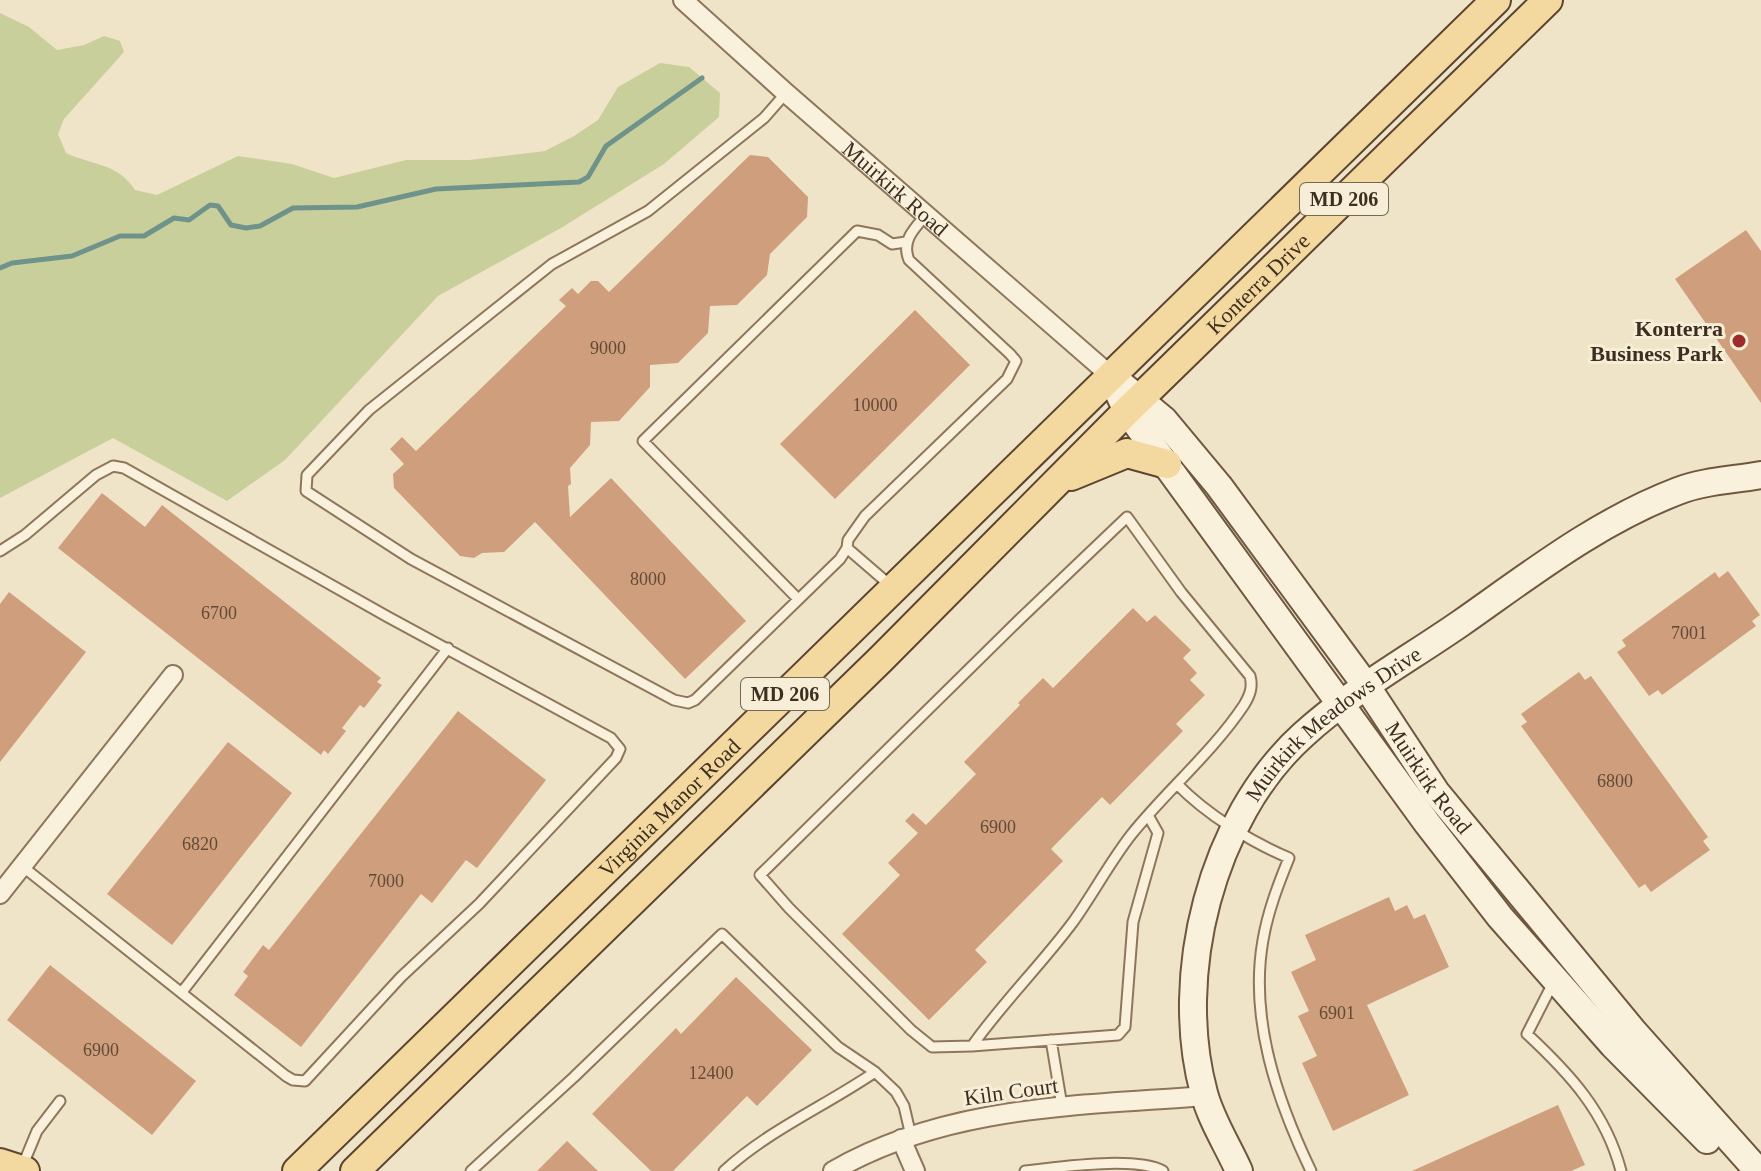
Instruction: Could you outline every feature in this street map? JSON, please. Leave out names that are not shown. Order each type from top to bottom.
[{"type":"main road","name":"Konterra Drive","points":[[1111,376],[1496,0]]},
{"type":"main road","name":"Konterra Drive","points":[[1133,405],[1548,0]]},
{"type":"main road","name":"Muirkirk Road","points":[[1111,376],[1232,557],[1427,823],[1500,917],[1613,1045],[1736,1171]]},
{"type":"main road","name":"Virginia Manor Road","points":[[297,1171],[1111,376]]},
{"type":"main road","name":"Muirkirk Road","points":[[1133,405],[1164,420],[1219,486],[1367,687],[1436,792],[1576,963],[1758,1171]]},
{"type":"main road","name":"Virginia Manor Road","points":[[355,1171],[881,659],[1133,405]]},
{"type":"main road","points":[[1056,483],[1127,453],[1167,464]]},
{"type":"main road","name":"Muirkirk Meadows Drive","points":[[1239,1171],[1205,1096],[1193,1023],[1196,953],[1220,863],[1258,787],[1303,735],[1383,673],[1597,528],[1680,489],[1761,475]]},
{"type":"street","name":"Muirkirk Road","points":[[683,0],[1111,376]]},
{"type":"street","points":[[0,894],[173,675]]},
{"type":"street","name":"Kiln Court","points":[[833,1171],[880,1146],[996,1113],[1205,1096]]},
{"type":"street","points":[[906,1138],[915,1171]]},
{"type":"lane","points":[[786,93],[764,118],[648,211],[552,264],[369,410],[312,468],[305,483],[306,491],[411,559],[674,700],[688,703],[695,700],[840,559],[848,540],[865,516],[1007,379],[1016,361],[918,270],[905,251],[906,242],[926,215]]},
{"type":"lane","points":[[798,599],[643,441],[857,231],[878,235],[892,244],[906,242]]},
{"type":"lane","points":[[0,551],[25,535],[96,475],[113,466],[124,468],[611,738],[620,749],[616,758],[479,904],[401,977],[305,1081],[286,1076],[22,866]]},
{"type":"lane","points":[[972,1046],[994,1014],[1072,923],[1131,835],[1243,705],[1252,683],[1250,676],[1181,592],[1127,517],[760,875],[911,1030],[932,1047],[972,1046],[1118,1035],[1125,1027],[1133,922],[1158,833],[1149,817]]},
{"type":"lane","points":[[847,548],[893,588]]},
{"type":"lane","points":[[182,992],[448,648]]},
{"type":"lane","points":[[1177,784],[1194,802],[1268,850],[1289,858],[1274,896],[1262,942],[1261,1007],[1267,1058],[1311,1171]]},
{"type":"lane","points":[[471,1171],[722,934],[838,1047],[875,1072],[896,1092],[904,1106],[906,1138]]},
{"type":"lane","points":[[1576,963],[1555,979],[1527,1034],[1581,1088],[1615,1148],[1621,1171]]},
{"type":"lane","points":[[1051,1040],[1062,1106]]},
{"type":"lane","points":[[724,1171],[772,1133],[831,1102],[875,1072]]},
{"type":"lane","points":[[15,1168],[60,1101]]},
{"type":"lane","points":[[1025,1171],[1065,1166],[1144,1164],[1163,1171]]},
{"type":"green space","points":[[0,13],[29,27],[57,50],[84,45],[104,36],[120,41],[124,52],[64,119],[58,134],[66,153],[112,169],[135,190],[157,195],[238,156],[292,164],[334,178],[406,160],[469,160],[545,151],[598,120],[618,87],[660,63],[689,67],[720,93],[719,117],[664,164],[561,228],[438,296],[285,460],[227,501],[113,438],[0,498]]},
{"type":"building","points":[[750,155],[768,157],[808,197],[807,217],[770,254],[767,275],[737,305],[710,306],[708,333],[678,363],[650,365],[650,387],[619,421],[591,422],[590,445],[570,468],[570,517],[611,478],[746,621],[685,679],[535,522],[504,552],[482,553],[474,558],[460,556],[394,488],[393,474],[404,464],[390,449],[402,437],[416,451],[566,306],[559,300],[572,288],[578,294],[591,281],[598,281],[609,292]]},
{"type":"building","name":"Konterra Business Park","points":[[1746,230],[1761,251],[1761,403],[1675,279]]},
{"type":"building","points":[[915,310],[970,365],[835,499],[780,444]]},
{"type":"building","points":[[102,493],[145,527],[162,505],[381,678],[377,682],[382,685],[364,708],[360,705],[342,728],[346,731],[328,754],[324,750],[321,755],[58,548]]},
{"type":"building","points":[[1728,571],[1760,615],[1752,621],[1756,626],[1662,695],[1658,690],[1649,696],[1617,652],[1626,646],[1622,640],[1715,572],[1719,578]]},
{"type":"building","points":[[9,592],[86,652],[0,762],[0,604]]},
{"type":"building","points":[[1133,608],[1147,622],[1155,615],[1191,650],[1183,658],[1197,673],[1190,680],[1205,695],[1176,724],[1183,731],[1110,805],[1102,797],[1051,849],[1063,861],[975,950],[987,962],[929,1020],[842,934],[900,875],[888,863],[918,833],[905,821],[913,813],[926,825],[976,774],[964,762],[1020,705],[1018,703],[1043,678],[1053,688]]},
{"type":"building","points":[[1579,672],[1585,680],[1591,676],[1708,837],[1703,841],[1710,850],[1651,892],[1645,884],[1639,888],[1521,726],[1527,722],[1521,714]]},
{"type":"building","points":[[458,711],[546,780],[477,868],[466,860],[432,903],[421,894],[301,1047],[234,995],[248,976],[243,972],[263,945],[269,950]]},
{"type":"building","points":[[228,742],[292,793],[172,945],[107,894]]},
{"type":"building","points":[[1389,897],[1395,911],[1407,905],[1414,919],[1425,914],[1449,967],[1367,1005],[1409,1095],[1333,1131],[1302,1063],[1317,1056],[1298,1016],[1309,1011],[1291,972],[1316,960],[1305,935]]},
{"type":"building","points":[[50,965],[196,1081],[152,1135],[7,1020]]},
{"type":"building","points":[[736,977],[812,1050],[757,1106],[747,1096],[673,1171],[651,1171],[592,1114],[676,1028],[681,1034]]},
{"type":"building","points":[[1558,1105],[1585,1165],[1571,1171],[1412,1171]]},
{"type":"building","points":[[567,1141],[598,1171],[537,1171]]},
{"type":"waterway","points":[[0,268],[12,263],[72,256],[120,236],[144,236],[174,218],[189,220],[210,205],[218,206],[231,225],[246,228],[260,226],[293,208],[357,207],[436,189],[579,182],[588,177],[606,146],[702,78]]},
{"type":"place","name":"Konterra Business Park","points":[[1739,341]]}]
